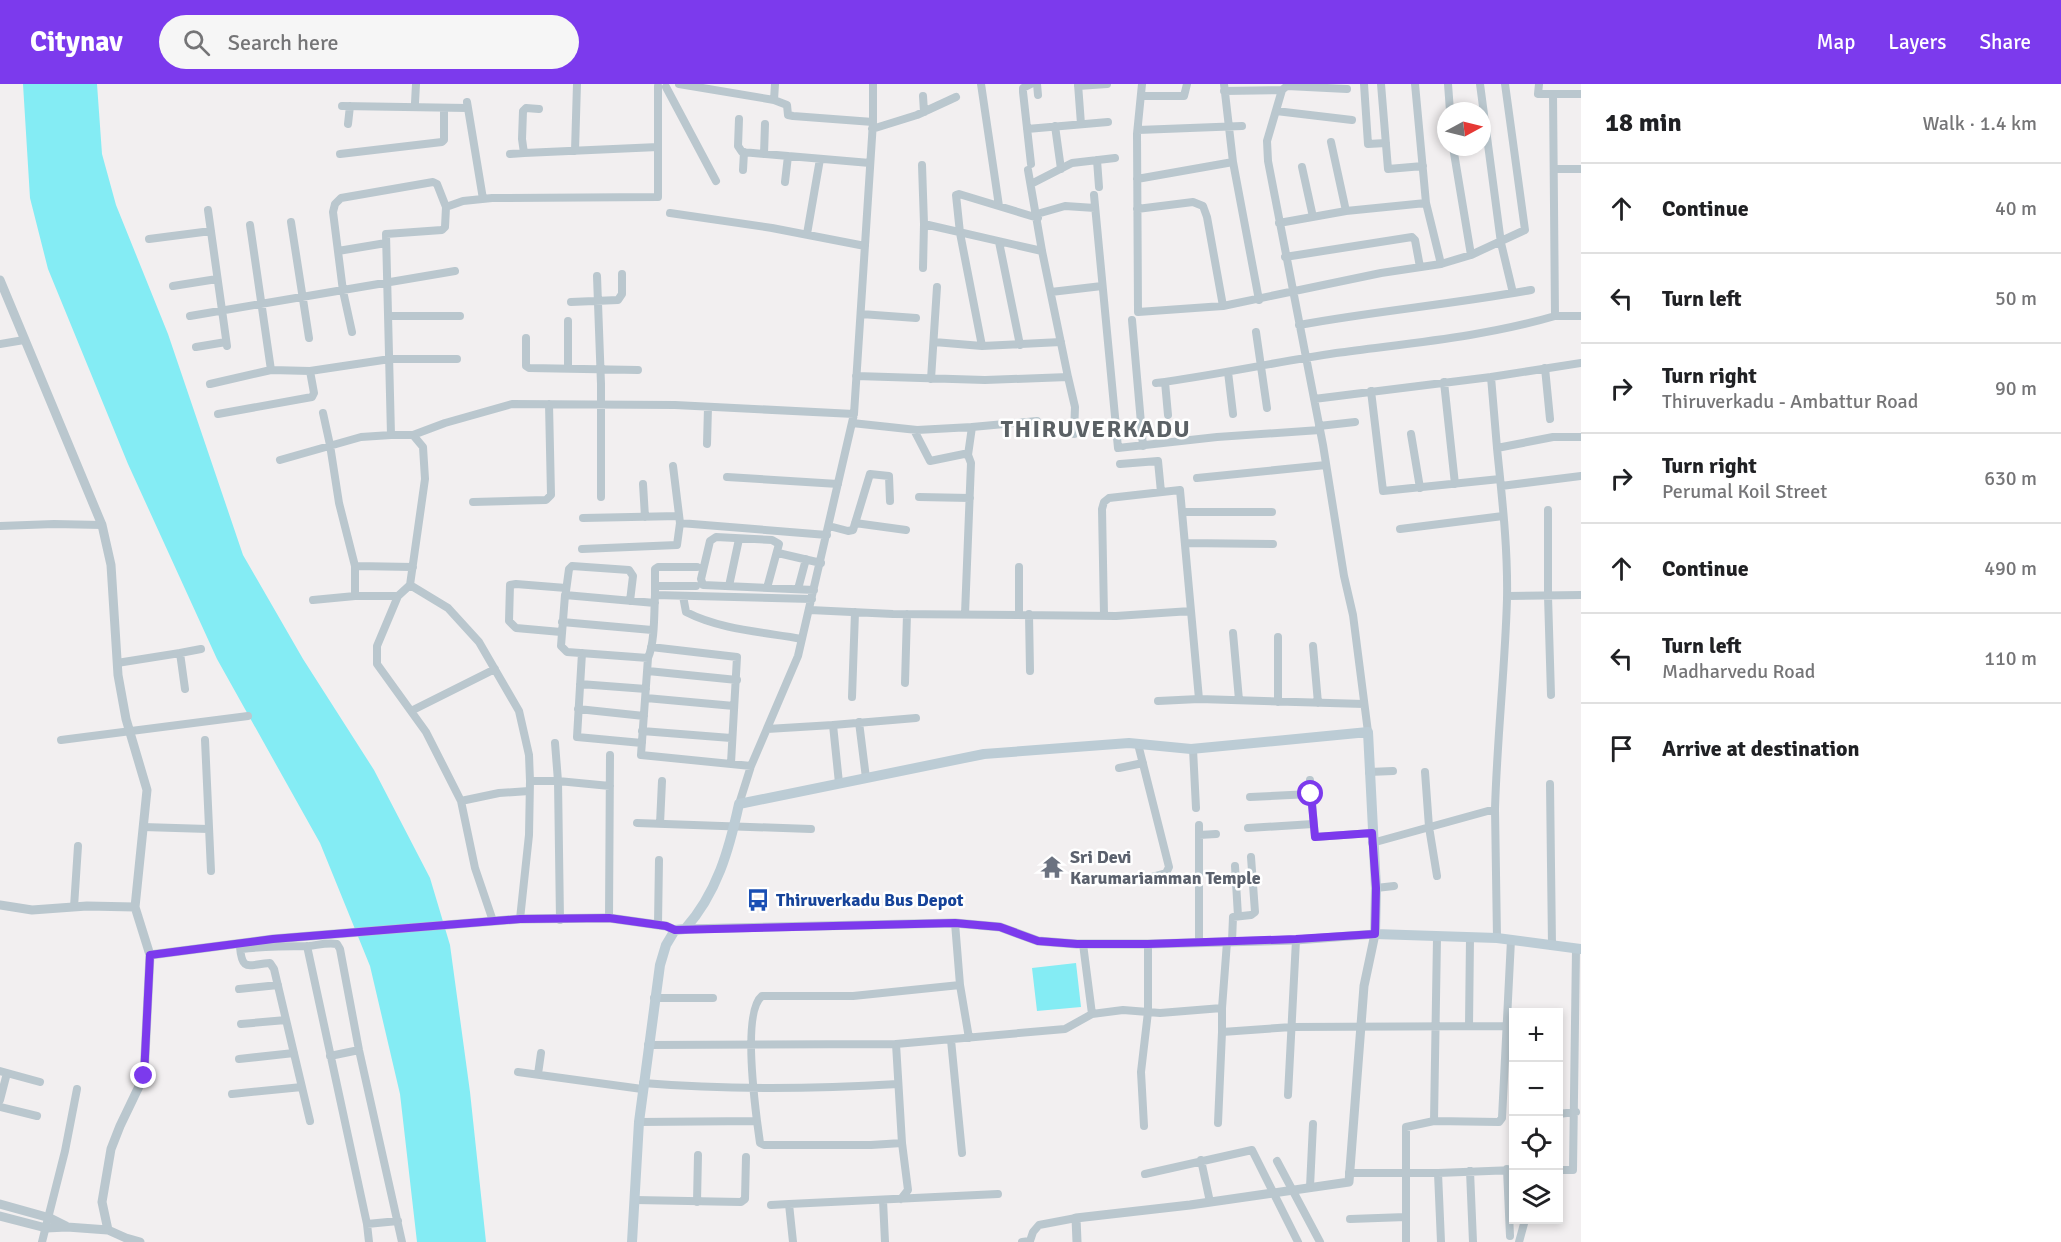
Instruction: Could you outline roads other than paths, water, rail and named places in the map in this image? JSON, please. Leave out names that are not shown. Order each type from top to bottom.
[{"type":"main road","points":[[632,1242],[639,1122],[660,965],[666,945],[696,916],[725,862],[739,804],[984,754],[1138,744],[1194,748],[1368,732],[1376,888],[1375,934],[1437,938],[1497,938],[1579,949]]},
{"type":"street","points":[[415,103],[416,84]]},
{"type":"street","points":[[575,152],[577,84]]},
{"type":"street","points":[[648,84],[663,86]]},
{"type":"street","points":[[679,84],[705,86],[774,100],[787,105],[788,115],[873,125],[924,112],[956,97]]},
{"type":"street","points":[[740,94],[741,84]]},
{"type":"street","points":[[774,100],[775,84]]},
{"type":"street","points":[[739,804],[751,766],[798,657],[854,414],[873,125],[873,84]]},
{"type":"street","points":[[981,84],[999,206]]},
{"type":"street","points":[[1030,84],[1023,88],[1031,184],[1042,251],[1075,406],[1074,434]]},
{"type":"street","points":[[1036,84],[1038,95]]},
{"type":"street","points":[[1081,124],[1078,85],[1107,84]]},
{"type":"street","points":[[1142,84],[1137,179],[1138,312],[1223,306],[1441,264],[1501,243],[1525,230],[1505,84]]},
{"type":"street","points":[[1141,96],[1184,96],[1187,84]]},
{"type":"street","points":[[1364,84],[1368,144],[1386,143]]},
{"type":"street","points":[[1382,84],[1388,169],[1423,166]]},
{"type":"street","points":[[1415,84],[1426,203],[1441,264]]},
{"type":"street","points":[[1448,84],[1449,102]]},
{"type":"street","points":[[1480,84],[1501,243],[1513,293]]},
{"type":"street","points":[[1539,84],[1539,94],[1577,94],[1573,84]]},
{"type":"street","points":[[446,207],[463,201],[483,199],[658,197],[658,147],[663,86]]},
{"type":"street","points":[[663,86],[716,181]]},
{"type":"street","points":[[1347,89],[1287,86],[1282,90],[1267,141],[1268,161],[1285,257],[1314,399],[1344,576],[1353,615],[1368,732]]},
{"type":"street","points":[[1259,300],[1233,162],[1224,87],[1282,90]]},
{"type":"street","points":[[1553,94],[1555,316]]},
{"type":"street","points":[[923,96],[924,112]]},
{"type":"street","points":[[348,124],[346,106],[444,108],[467,105],[483,199]]},
{"type":"street","points":[[340,154],[442,142],[444,140],[444,108]]},
{"type":"street","points":[[524,153],[523,111],[526,108],[539,108]]},
{"type":"street","points":[[1276,111],[1352,120]]},
{"type":"street","points":[[739,118],[738,146],[744,152],[870,163]]},
{"type":"street","points":[[1027,129],[1108,122]]},
{"type":"street","points":[[764,154],[765,124]]},
{"type":"street","points":[[1055,126],[1061,169]]},
{"type":"street","points":[[1138,130],[1242,126]]},
{"type":"street","points":[[1331,142],[1346,211]]},
{"type":"street","points":[[510,154],[658,147]]},
{"type":"street","points":[[743,170],[744,152]]},
{"type":"street","points":[[785,182],[788,156]]},
{"type":"street","points":[[1454,156],[1471,255]]},
{"type":"street","points":[[1031,184],[1072,163],[1115,158]]},
{"type":"street","points":[[807,234],[820,159]]},
{"type":"street","points":[[1097,160],[1099,187]]},
{"type":"street","points":[[1137,179],[1233,162]]},
{"type":"street","points":[[922,165],[923,268]]},
{"type":"street","points":[[1302,167],[1314,217]]},
{"type":"street","points":[[1554,169],[1581,169]]},
{"type":"street","points":[[352,332],[343,291],[333,212],[335,204],[341,198],[433,182],[437,184],[446,207],[445,229],[386,234],[390,435]]},
{"type":"street","points":[[982,346],[960,232],[955,198],[957,194],[1037,216],[1065,206],[1095,208]]},
{"type":"street","points":[[1094,195],[1117,447],[1319,428],[1355,422]]},
{"type":"street","points":[[1137,209],[1193,202],[1203,206],[1223,306]]},
{"type":"street","points":[[1279,223],[1346,211],[1426,203]]},
{"type":"street","points":[[196,347],[227,344],[208,210]]},
{"type":"street","points":[[670,213],[807,234],[865,246]]},
{"type":"street","points":[[291,222],[309,339]]},
{"type":"street","points":[[924,224],[1042,251]]},
{"type":"street","points":[[250,225],[271,370]]},
{"type":"street","points":[[149,239],[211,231]]},
{"type":"street","points":[[1285,257],[1412,237],[1415,240],[1420,267]]},
{"type":"street","points":[[999,242],[1020,345]]},
{"type":"street","points":[[338,251],[386,243]]},
{"type":"street","points":[[190,315],[455,271]]},
{"type":"street","points":[[571,302],[618,300],[621,298],[622,274]]},
{"type":"street","points":[[597,276],[601,497]]},
{"type":"street","points":[[173,286],[217,279]]},
{"type":"street","points":[[0,280],[102,525],[111,565],[117,663],[129,730],[147,790],[135,907],[150,955],[144,1076],[111,1149],[102,1202],[108,1230]]},
{"type":"street","points":[[1051,292],[1102,286]]},
{"type":"street","points":[[932,379],[937,288]]},
{"type":"street","points":[[1299,325],[1356,314],[1382,313],[1531,290]]},
{"type":"street","points":[[861,314],[916,318]]},
{"type":"street","points":[[388,316],[460,316]]},
{"type":"street","points":[[1156,383],[1306,358],[1389,348],[1520,327],[1555,316],[1581,316]]},
{"type":"street","points":[[1132,320],[1143,446]]},
{"type":"street","points":[[568,321],[568,368]]},
{"type":"street","points":[[1256,332],[1267,408]]},
{"type":"street","points":[[526,339],[527,368],[638,370]]},
{"type":"street","points":[[0,344],[24,340]]},
{"type":"street","points":[[934,342],[982,346],[1061,342]]},
{"type":"street","points":[[210,384],[271,370],[310,371],[390,359],[457,359]]},
{"type":"street","points":[[1314,399],[1491,377],[1581,363]]},
{"type":"street","points":[[1545,369],[1551,419]]},
{"type":"street","points":[[218,414],[312,397],[314,393],[310,371]]},
{"type":"street","points":[[1228,372],[1233,414]]},
{"type":"street","points":[[856,376],[984,380],[1068,377]]},
{"type":"street","points":[[1491,377],[1501,483],[1507,596],[1503,698],[1497,739],[1495,809],[1497,938]]},
{"type":"street","points":[[1165,382],[1168,415]]},
{"type":"street","points":[[1444,382],[1455,484]]},
{"type":"street","points":[[1371,391],[1383,491],[1455,484],[1581,477]]},
{"type":"street","points":[[280,460],[362,437],[413,435],[445,423],[512,404],[708,407],[854,414]]},
{"type":"street","points":[[473,502],[549,498],[551,495],[549,404]]},
{"type":"street","points":[[707,444],[708,407]]},
{"type":"street","points":[[323,413],[339,503],[355,566],[355,596]]},
{"type":"street","points":[[852,423],[914,430],[1037,421]]},
{"type":"street","points":[[965,614],[972,467],[968,455],[972,427]]},
{"type":"street","points":[[914,430],[930,461],[960,454],[968,455]]},
{"type":"street","points":[[1411,434],[1420,488]]},
{"type":"street","points":[[413,435],[423,447],[425,479],[411,585],[398,596],[377,646],[377,664],[426,732],[461,801],[475,868],[493,921]]},
{"type":"street","points":[[1497,448],[1553,437],[1581,437]]},
{"type":"street","points":[[1120,465],[1158,461],[1161,492]]},
{"type":"street","points":[[1197,478],[1326,465]]},
{"type":"street","points":[[582,549],[677,545],[679,520],[673,466]]},
{"type":"street","points":[[829,526],[853,530],[869,474],[889,476],[890,501]]},
{"type":"street","points":[[727,477],[838,484]]},
{"type":"street","points":[[643,484],[645,517]]},
{"type":"street","points":[[1104,615],[1102,509],[1104,502],[1108,498],[1180,490],[1199,699]]},
{"type":"street","points":[[919,496],[970,498]]},
{"type":"street","points":[[1548,510],[1551,695]]},
{"type":"street","points":[[1182,512],[1272,512]]},
{"type":"street","points":[[1401,529],[1503,516]]},
{"type":"street","points":[[583,518],[645,517],[827,535]]},
{"type":"street","points":[[855,523],[906,530]]},
{"type":"street","points":[[0,526],[102,525]]},
{"type":"street","points":[[767,588],[779,544],[716,537],[710,541],[701,579],[703,585],[767,588],[798,589],[814,590]]},
{"type":"street","points":[[729,586],[739,539]]},
{"type":"street","points":[[1185,543],[1273,544]]},
{"type":"street","points":[[778,553],[820,562]]},
{"type":"street","points":[[798,589],[806,559]]},
{"type":"street","points":[[355,566],[413,567]]},
{"type":"street","points":[[630,601],[633,576],[629,570],[572,566],[569,569],[561,646],[564,650],[582,653],[648,658]]},
{"type":"street","points":[[697,567],[655,568],[655,599],[641,755],[751,766]]},
{"type":"street","points":[[1019,567],[1019,614]]},
{"type":"street","points":[[411,585],[448,608],[480,642],[519,711],[529,755],[530,781],[529,835],[520,919]]},
{"type":"street","points":[[561,632],[516,628],[510,624],[508,621],[510,585],[630,601],[683,596],[812,599]]},
{"type":"street","points":[[655,586],[696,586]]},
{"type":"street","points":[[1507,596],[1581,595]]},
{"type":"street","points":[[312,600],[355,596],[398,596]]},
{"type":"street","points":[[683,596],[686,612],[696,617],[719,624],[802,639]]},
{"type":"street","points":[[810,610],[907,614],[1104,615],[1191,611]]},
{"type":"street","points":[[852,697],[855,612]]},
{"type":"street","points":[[905,683],[907,614]]},
{"type":"street","points":[[1029,614],[1030,671]]},
{"type":"street","points":[[562,622],[652,630]]},
{"type":"street","points":[[1233,633],[1239,700]]},
{"type":"street","points":[[1278,637],[1278,702]]},
{"type":"street","points":[[1313,646],[1318,703]]},
{"type":"street","points":[[651,647],[738,657],[731,763]]},
{"type":"street","points":[[117,663],[201,649]]},
{"type":"street","points":[[180,653],[185,689]]},
{"type":"street","points":[[582,653],[577,737],[642,743]]},
{"type":"street","points":[[411,711],[495,669]]},
{"type":"street","points":[[648,671],[737,680]]},
{"type":"street","points":[[580,684],[734,706]]},
{"type":"street","points":[[1158,701],[1199,699],[1364,704]]},
{"type":"street","points":[[578,709],[644,716]]},
{"type":"street","points":[[61,740],[248,716]]},
{"type":"street","points":[[767,729],[916,718]]},
{"type":"street","points":[[859,722],[866,778]]},
{"type":"street","points":[[833,725],[839,783]]},
{"type":"street","points":[[642,731],[731,738]]},
{"type":"street","points":[[205,740],[211,871]]},
{"type":"street","points":[[555,743],[558,781],[560,920]]},
{"type":"street","points":[[1138,744],[1169,867],[1166,873],[1148,878]]},
{"type":"street","points":[[1194,748],[1196,808]]},
{"type":"street","points":[[609,918],[610,755]]},
{"type":"street","points":[[1119,768],[1143,764]]},
{"type":"street","points":[[1369,772],[1393,771]]},
{"type":"street","points":[[1425,772],[1429,827],[1437,876]]},
{"type":"street","points":[[1310,780],[1316,838],[1372,838],[1429,827],[1495,809]]},
{"type":"street","points":[[530,781],[610,786]]},
{"type":"street","points":[[660,824],[662,781]]},
{"type":"street","points":[[1550,784],[1552,946]]},
{"type":"street","points":[[461,801],[499,793],[529,791]]},
{"type":"street","points":[[1250,797],[1311,794]]},
{"type":"street","points":[[637,823],[811,829]]},
{"type":"street","points":[[1248,828],[1313,824]]},
{"type":"street","points":[[1199,825],[1199,942]]},
{"type":"street","points":[[143,827],[208,829]]},
{"type":"street","points":[[1199,835],[1216,834]]},
{"type":"street","points":[[74,907],[78,846]]},
{"type":"street","points":[[1218,1123],[1222,1008],[1232,919],[1255,912],[1251,857]]},
{"type":"street","points":[[658,924],[659,860]]},
{"type":"street","points":[[1235,866],[1238,916]]},
{"type":"street","points":[[1376,888],[1394,886]]},
{"type":"street","points":[[0,905],[32,910],[135,907]]},
{"type":"street","points":[[150,955],[347,933],[520,919],[609,918],[658,924],[680,930],[955,923],[1000,927],[1038,941],[1083,944],[1296,939],[1375,934],[1364,986],[1348,1182],[1076,1218],[1039,1225],[1028,1242]]},
{"type":"street","points":[[955,923],[960,985],[969,1038]]},
{"type":"street","points":[[1434,1121],[1437,938]]},
{"type":"street","points":[[1469,1026],[1470,938]]},
{"type":"street","points":[[1288,1095],[1296,939]]},
{"type":"street","points":[[1407,1242],[1405,1128],[1434,1121],[1501,1121],[1511,940]]},
{"type":"street","points":[[240,945],[242,949],[333,943],[337,944],[342,953],[359,1050],[402,1242]]},
{"type":"street","points":[[1083,944],[1092,1014]]},
{"type":"street","points":[[1144,1126],[1141,1072],[1148,1012],[1148,944]]},
{"type":"street","points":[[240,945],[241,960],[244,965],[271,964],[310,1121]]},
{"type":"street","points":[[308,946],[369,1242]]},
{"type":"street","points":[[1577,1169],[1579,949]]},
{"type":"street","points":[[239,989],[278,985]]},
{"type":"street","points":[[902,1143],[764,1145],[759,1143],[752,1088],[751,1046],[755,1007],[762,996],[853,996],[960,985]]},
{"type":"street","points":[[654,998],[713,998]]},
{"type":"street","points":[[648,1046],[896,1044],[1065,1029],[1092,1014],[1123,1010],[1160,1013],[1222,1008]]},
{"type":"street","points":[[241,1024],[286,1020]]},
{"type":"street","points":[[1222,1032],[1292,1027],[1506,1026]]},
{"type":"street","points":[[951,1040],[962,1153]]},
{"type":"street","points":[[896,1044],[902,1143],[908,1190],[901,1199]]},
{"type":"street","points":[[330,1056],[359,1050]]},
{"type":"street","points":[[239,1059],[294,1053]]},
{"type":"street","points":[[538,1074],[541,1053]]},
{"type":"street","points":[[0,1100],[4,1072],[40,1082]]},
{"type":"street","points":[[518,1072],[643,1086],[752,1088],[898,1083]]},
{"type":"street","points":[[232,1094],[302,1087]]},
{"type":"street","points":[[42,1242],[50,1218],[77,1089]]},
{"type":"street","points":[[0,1107],[37,1116]]},
{"type":"street","points":[[639,1122],[757,1121]]},
{"type":"street","points":[[1310,1187],[1313,1124]]},
{"type":"street","points":[[1145,1174],[1252,1150],[1298,1242]]},
{"type":"street","points":[[697,1202],[698,1155]]},
{"type":"street","points":[[635,1200],[744,1201],[746,1157]]},
{"type":"street","points":[[1201,1160],[1210,1202]]},
{"type":"street","points":[[1277,1161],[1320,1242]]},
{"type":"street","points":[[1349,1173],[1509,1170]]},
{"type":"street","points":[[1470,1171],[1473,1242]]},
{"type":"street","points":[[1438,1173],[1441,1242]]},
{"type":"street","points":[[771,1205],[998,1194]]},
{"type":"street","points":[[883,1200],[885,1242]]},
{"type":"street","points":[[0,1204],[50,1218],[67,1227]]},
{"type":"street","points":[[789,1204],[793,1242]]},
{"type":"street","points":[[0,1216],[46,1228],[108,1230],[140,1242]]},
{"type":"street","points":[[1350,1219],[1406,1217]]},
{"type":"street","points":[[1076,1218],[1077,1242]]},
{"type":"street","points":[[367,1224],[398,1221]]},
{"type":"street","points":[[1510,1224],[1510,1236]]},
{"type":"street","points":[[1519,1242],[1525,1224]]},
{"type":"water","points":[[23,84],[97,84],[102,154],[116,205],[168,334],[243,555],[303,659],[374,770],[430,878],[450,945],[470,1092],[486,1242],[417,1242],[400,1094],[370,966],[320,843],[217,659],[128,464],[48,269],[30,198]]},
{"type":"water","points":[[1076,963],[1081,1007],[1037,1011],[1032,968]]},
{"type":"place","name":"Sri Devi Karumariamman Temple","points":[[1052,867]]},
{"type":"place","name":"Thiruverkadu Bus Depot","points":[[758,900]]},
{"type":"district","name":"THIRUVERKADU","points":[[1096,429]]}]
